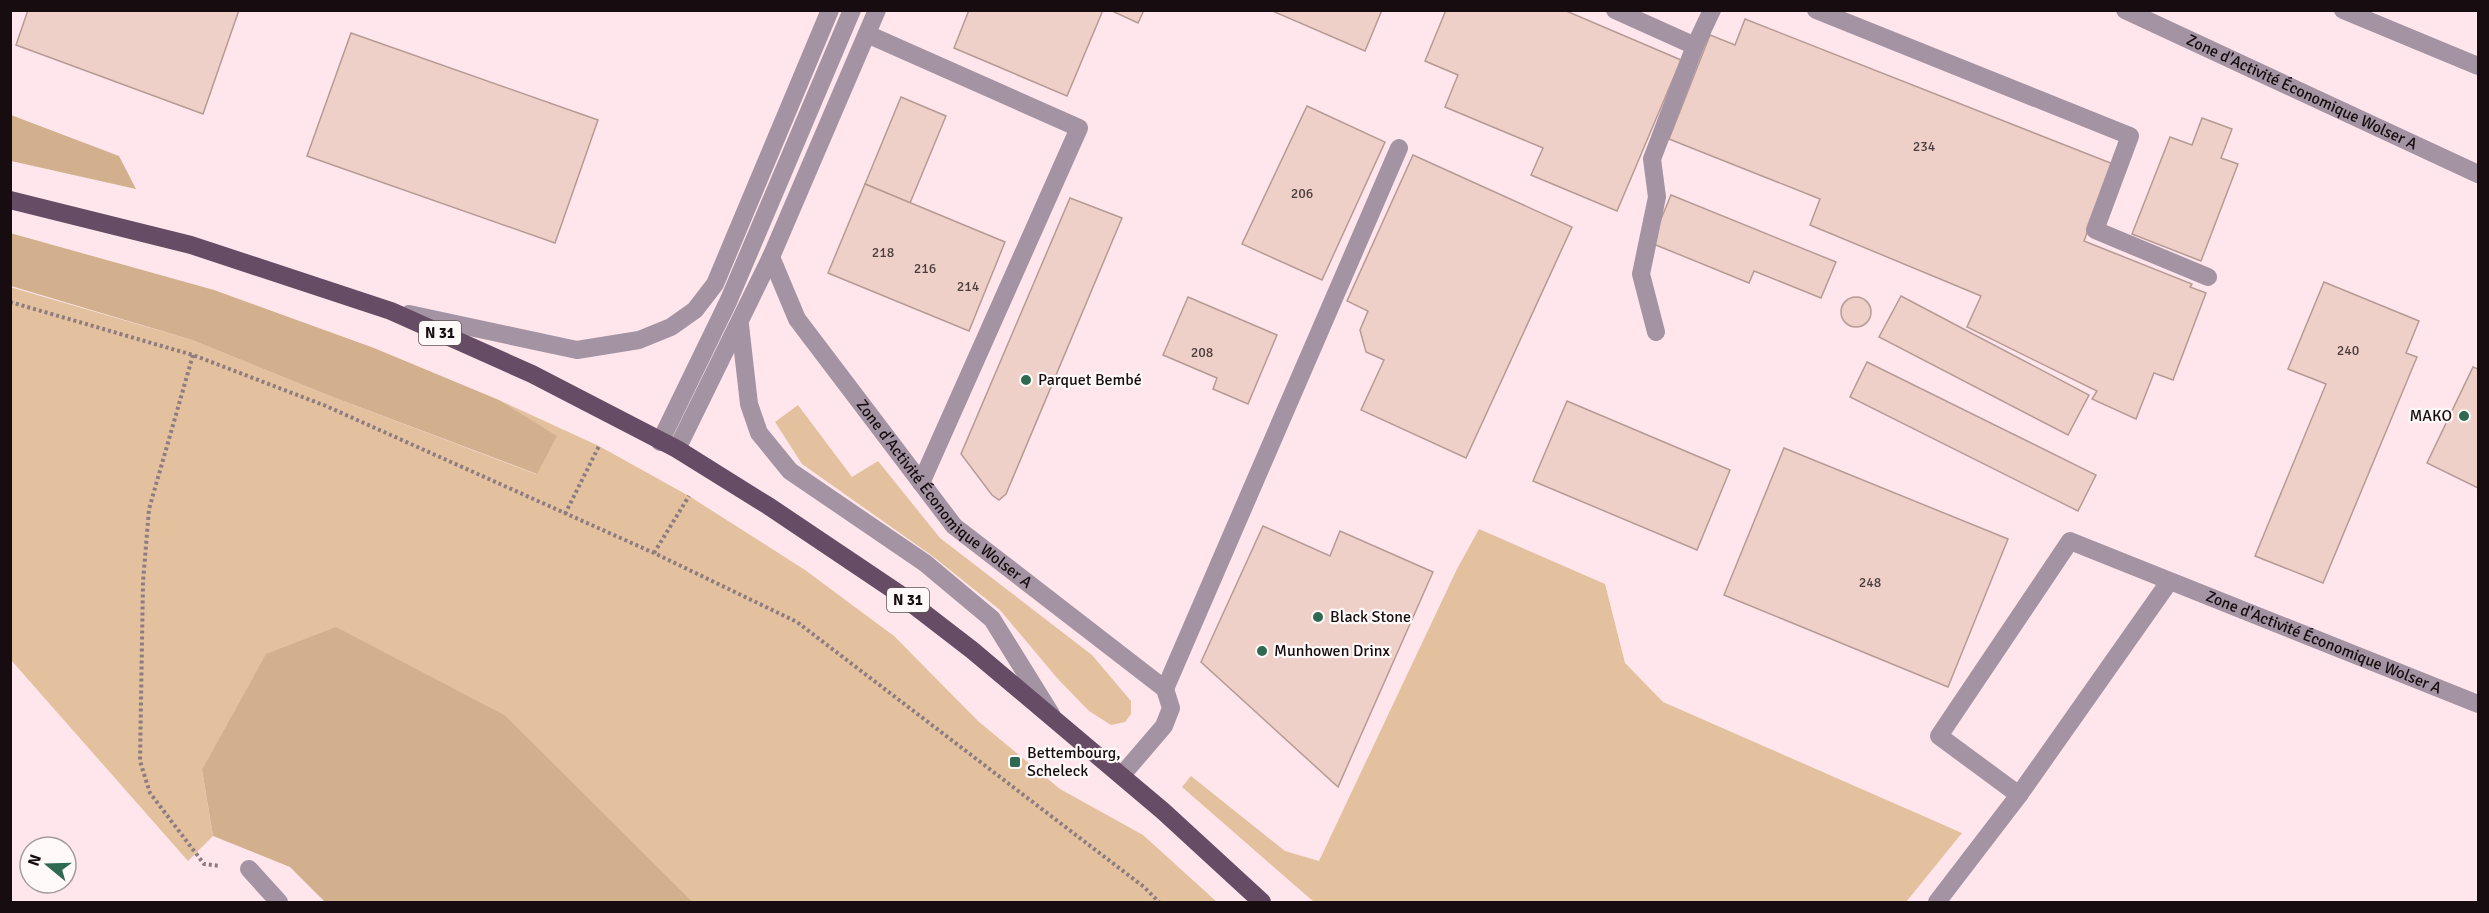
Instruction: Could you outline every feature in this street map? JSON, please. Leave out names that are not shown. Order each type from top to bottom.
[{"type":"main road","name":"N 31","points":[[10,200],[191,245],[391,311],[532,374],[669,446],[770,507],[898,593],[1122,775],[1262,903]]},
{"type":"street","points":[[391,311],[577,350],[639,340],[671,327],[695,310],[715,284],[830,10]]},
{"type":"street","points":[[669,446],[852,10]]},
{"type":"street","points":[[669,446],[740,325],[877,10]]},
{"type":"street","points":[[1615,10],[1695,46]]},
{"type":"street","points":[[1656,332],[1641,274],[1656,197],[1652,159],[1695,46],[1712,10]]},
{"type":"street","points":[[1816,10],[2130,136],[2095,230],[2208,277]]},
{"type":"street","name":"Zone d'Activité Économique Wolser A","points":[[2125,10],[2478,174]]},
{"type":"street","points":[[2343,10],[2478,66]]},
{"type":"street","points":[[867,34],[1079,128],[921,483]]},
{"type":"street","points":[[1122,775],[1164,726],[1171,708],[1165,689],[1399,148]]},
{"type":"street","name":"Zone d'Activité Économique Wolser A","points":[[771,257],[796,318],[954,526],[1165,689]]},
{"type":"street","points":[[740,325],[749,404],[759,433],[790,471],[925,563],[992,619],[1052,716]]},
{"type":"street","name":"Zone d'Activité Économique Wolser A","points":[[2019,795],[1939,736],[2070,541],[2478,704]]},
{"type":"street","points":[[1937,903],[2019,795],[2169,582]]},
{"type":"street","points":[[249,869],[279,903]]},
{"type":"path","points":[[10,302],[193,355],[326,406],[654,553],[797,622],[1144,887],[1159,903]]},
{"type":"path","points":[[193,355],[149,509],[143,582],[140,761],[150,793],[204,864],[249,869]]},
{"type":"path","points":[[565,514],[599,447]]},
{"type":"path","points":[[654,553],[689,496]]},
{"type":"shaded area","points":[[11,115],[119,156],[136,189],[11,161]]},
{"type":"shaded area","points":[[10,233],[214,290],[374,348],[499,400],[557,436],[537,474],[330,396],[192,340],[11,286]]},
{"type":"shaded area","points":[[10,287],[192,340],[330,396],[536,474],[556,436],[499,400],[599,446],[689,496],[805,570],[894,636],[978,721],[1060,789],[1143,835],[1217,902],[693,902],[506,716],[202,770],[213,836],[188,861],[11,660]]},
{"type":"shaded area","points":[[798,405],[852,477],[878,461],[940,538],[1092,655],[1131,701],[1131,714],[1125,722],[1111,725],[1089,711],[1057,678],[1000,610],[931,555],[802,464],[775,422]]},
{"type":"shaded area","points":[[1479,529],[1605,584],[1625,663],[1663,702],[1962,833],[1906,902],[1314,902],[1182,787],[1191,776],[1285,851],[1319,861],[1457,569]]},
{"type":"shaded area","points":[[336,627],[506,716],[693,902],[325,902],[290,867],[213,836],[202,770],[266,654]]},
{"type":"building","points":[[28,10],[239,10],[203,114],[16,45]]},
{"type":"building","points":[[969,10],[1103,10],[1067,96],[954,48]]},
{"type":"building","points":[[1110,10],[1144,10],[1138,23]]},
{"type":"building","points":[[1270,10],[1382,10],[1365,51]]},
{"type":"building","points":[[1446,10],[1564,10],[1681,60],[1617,211],[1531,175],[1543,148],[1445,107],[1458,75],[1425,61]]},
{"type":"building","points":[[1745,19],[2113,164],[2084,241],[2192,284],[2190,287],[2206,293],[2173,380],[2154,373],[2136,419],[2092,399],[2097,391],[1967,327],[1981,296],[1810,225],[1820,199],[1669,139],[1710,35],[1735,45]]},
{"type":"building","points":[[351,33],[598,120],[555,243],[307,156]]},
{"type":"building","points":[[901,97],[946,116],[910,203],[865,184]]},
{"type":"building","points":[[1307,106],[1385,142],[1322,280],[1242,244]]},
{"type":"building","points":[[2202,118],[2232,129],[2221,158],[2238,164],[2201,261],[2132,234],[2170,137],[2192,145]]},
{"type":"building","points":[[1413,155],[1572,227],[1466,458],[1361,410],[1384,360],[1366,352],[1360,330],[1368,311],[1347,301]]},
{"type":"building","points":[[865,184],[1005,242],[969,331],[828,273]]},
{"type":"building","points":[[1671,195],[1836,262],[1821,298],[1754,271],[1749,283],[1651,243]]},
{"type":"building","points":[[1070,198],[1122,218],[1006,494],[999,500],[992,495],[961,454]]},
{"type":"building","points":[[2324,282],[2419,321],[2406,353],[2417,357],[2323,583],[2255,556],[2326,384],[2288,369]]},
{"type":"building","points":[[1901,296],[2089,395],[2068,435],[1879,337]]},
{"type":"building","points":[[1188,297],[1277,335],[1248,404],[1213,389],[1217,378],[1163,355]]},
{"type":"building","points":[[1856,297],[1867,301],[1871,312],[1867,323],[1856,327],[1845,323],[1841,312],[1845,301]]},
{"type":"building","points":[[1867,362],[2096,475],[2078,511],[1850,397]]},
{"type":"building","name":"MAKO","points":[[2473,367],[2478,369],[2478,488],[2427,463]]},
{"type":"building","points":[[1567,401],[1730,470],[1697,550],[1533,481]]},
{"type":"building","points":[[1784,448],[2008,539],[1948,687],[1724,595]]},
{"type":"building","name":"Black Stone","points":[[1263,526],[1330,556],[1340,531],[1433,572],[1338,787],[1201,662]]},
{"type":"place","name":"Parquet Bembé","points":[[1026,380]]},
{"type":"place","name":"MAKO","points":[[2464,416]]},
{"type":"place","name":"Black Stone","points":[[1318,617]]},
{"type":"place","name":"Munhowen Drinx","points":[[1262,651]]},
{"type":"place","name":"Bettembourg, Scheleck","points":[[1015,762]]}]
